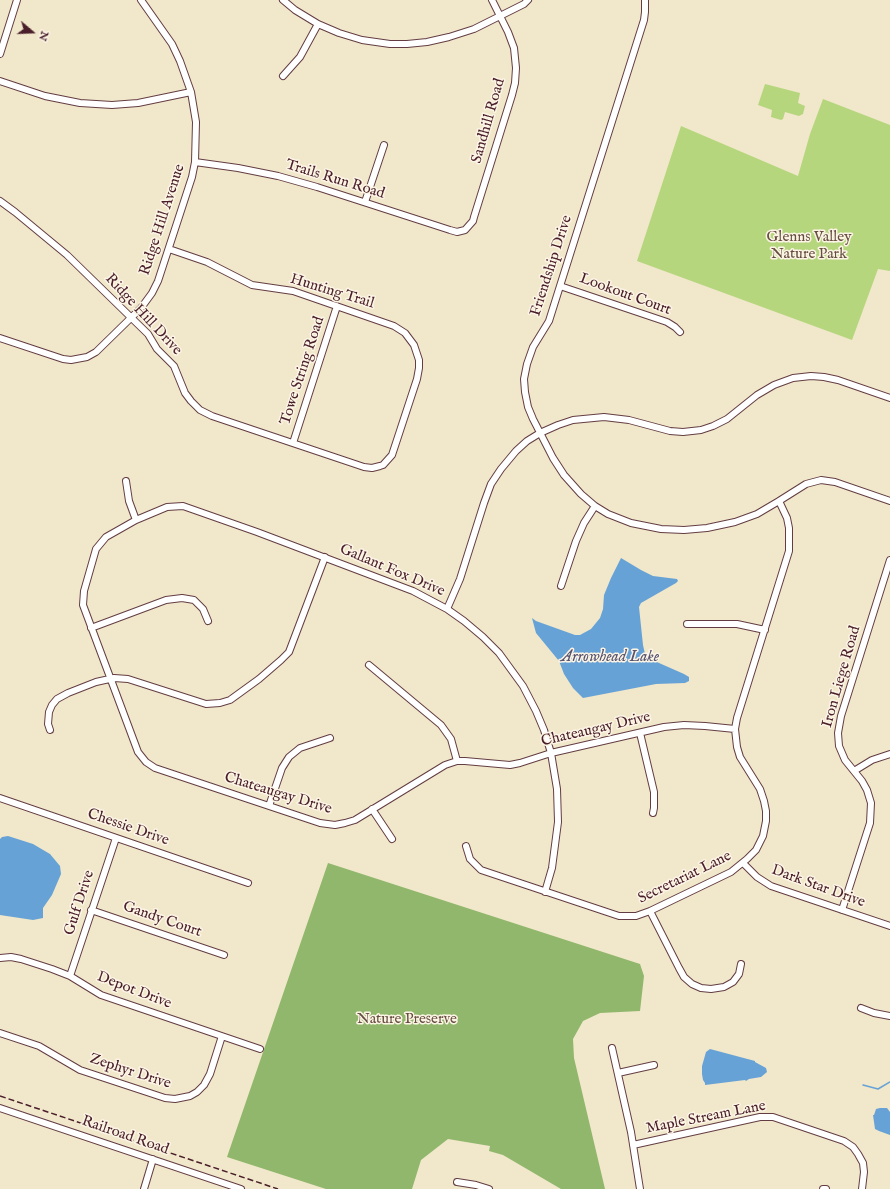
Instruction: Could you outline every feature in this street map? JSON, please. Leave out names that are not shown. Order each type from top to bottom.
[{"type":"street","points":[[0,54],[17,0]]},
{"type":"street","name":"Ridge Hill Avenue","points":[[0,338],[68,360],[87,357],[96,352],[132,318],[152,293],[158,281],[192,177],[195,162],[196,122],[191,92],[180,61],[172,44],[141,0]]},
{"type":"street","points":[[283,0],[295,10],[318,24],[339,33],[362,40],[390,44],[427,42],[450,37],[474,29],[528,0]]},
{"type":"street","name":"Sandhill Road","points":[[465,230],[473,222],[515,83],[516,68],[514,48],[492,0]]},
{"type":"street","name":"Friendship Drive","points":[[645,0],[644,20],[560,286],[548,321],[531,353],[527,364],[524,379],[525,392],[528,407],[540,433],[564,475],[581,494],[595,506],[608,514],[631,523],[661,529],[684,530],[707,528],[735,522],[756,514],[806,484],[821,480],[835,482],[890,501]]},
{"type":"street","points":[[283,76],[300,57],[318,24]]},
{"type":"street","points":[[0,81],[45,96],[80,103],[112,105],[138,103],[191,92]]},
{"type":"street","points":[[365,202],[384,145]]},
{"type":"street","name":"Trails Run Road","points":[[195,162],[238,168],[278,176],[365,202],[450,230],[457,232],[465,230]]},
{"type":"street","name":"Ridge Hill Drive","points":[[0,201],[16,212],[68,255],[148,334],[174,366],[185,393],[200,410],[212,416],[364,467],[372,468],[381,466]]},
{"type":"street","name":"Hunting Trail","points":[[169,248],[207,262],[252,286],[292,291],[394,326],[405,333],[414,345],[419,360],[419,368],[417,379],[392,455],[381,466]]},
{"type":"street","name":"Lookout Court","points":[[560,286],[667,322],[680,332]]},
{"type":"street","name":"Towe String Road","points":[[293,443],[337,306]]},
{"type":"street","points":[[447,609],[460,579],[491,484],[501,468],[516,451],[540,433],[573,420],[604,417],[629,420],[670,431],[683,432],[701,430],[727,420],[757,395],[774,385],[794,378],[811,376],[838,380],[890,398]]},
{"type":"street","points":[[126,482],[129,501],[136,520]]},
{"type":"street","name":"Secretariat Lane","points":[[466,846],[470,859],[481,870],[619,916],[636,916],[650,911],[731,872],[756,850],[763,836],[766,811],[760,788],[740,757],[737,747],[736,729],[737,718],[789,551],[789,528],[787,518],[779,501]]},
{"type":"street","name":"Gallant Fox Drive","points":[[136,520],[167,506],[183,506],[413,591],[447,609],[483,637],[499,653],[523,686],[544,730],[551,754],[557,789],[558,822],[552,868],[545,892]]},
{"type":"street","points":[[561,586],[576,541],[584,523],[595,506]]},
{"type":"street","name":"Chateaugay Drive","points":[[136,520],[106,537],[96,550],[84,591],[83,605],[138,752],[146,762],[155,768],[320,823],[335,825],[355,820],[445,765],[457,761],[510,765],[664,727],[684,725],[736,729]]},
{"type":"street","points":[[50,730],[48,724],[49,712],[57,699],[68,692],[110,678],[128,679],[206,704],[220,703],[230,700],[282,660],[289,652],[325,558]]},
{"type":"street","name":"Iron Liege Road","points":[[842,910],[871,816],[871,803],[867,790],[862,781],[845,760],[839,746],[838,733],[841,716],[890,560]]},
{"type":"street","points":[[91,628],[166,600],[182,598],[194,600],[203,609],[208,621]]},
{"type":"street","points":[[687,624],[734,624],[765,630]]},
{"type":"street","points":[[369,665],[441,725],[451,739],[457,761]]},
{"type":"street","points":[[640,733],[654,792],[653,813]]},
{"type":"street","points":[[269,806],[282,768],[289,757],[300,748],[330,738]]},
{"type":"street","points":[[854,771],[872,760],[890,754]]},
{"type":"street","name":"Chessie Drive","points":[[0,798],[248,882]]},
{"type":"street","points":[[372,809],[392,839]]},
{"type":"street","name":"Gulf Drive","points":[[70,976],[116,838]]},
{"type":"street","name":"Dark Star Drive","points":[[743,863],[757,877],[771,886],[890,926]]},
{"type":"street","name":"Gandy Court","points":[[92,910],[224,955]]},
{"type":"street","points":[[650,911],[684,977],[692,984],[701,988],[711,989],[724,987],[733,982],[739,974],[741,964]]},
{"type":"street","name":"Depot Drive","points":[[0,958],[21,958],[70,976],[101,995],[260,1049]]},
{"type":"street","points":[[861,1008],[874,1013],[890,1016]]},
{"type":"street","name":"Zephyr Drive","points":[[0,1033],[38,1046],[80,1070],[165,1098],[175,1099],[190,1096],[204,1085],[210,1074],[222,1036]]},
{"type":"street","points":[[612,1048],[633,1145],[640,1189]]},
{"type":"street","points":[[618,1072],[654,1065]]},
{"type":"street","name":"Railroad Road","points":[[0,1108],[241,1189]]},
{"type":"street","name":"Maple Stream Lane","points":[[633,1145],[760,1117],[773,1117],[844,1141],[852,1147],[863,1163],[864,1172],[862,1189]]},
{"type":"street","points":[[144,1189],[153,1160]]},
{"type":"street","points":[[457,1182],[490,1189]]},
{"type":"green space","points":[[765,84],[800,93],[798,103],[805,106],[803,114],[799,116],[785,112],[783,119],[781,120],[771,117],[772,110],[758,105]]},
{"type":"green space","name":"Glenns Valley Nature Park","points":[[823,99],[890,125],[890,271],[878,269],[852,340],[637,261],[681,126],[798,176],[810,134]]},
{"type":"green space","name":"Nature Preserve","points":[[328,863],[640,964],[644,976],[640,1011],[600,1013],[583,1021],[573,1039],[574,1058],[605,1189],[561,1189],[503,1155],[489,1151],[490,1146],[448,1139],[421,1160],[412,1189],[326,1189],[227,1157]]},
{"type":"water","name":"Arrowhead Lake","points":[[621,558],[653,576],[677,579],[678,581],[676,583],[641,603],[639,607],[643,645],[645,654],[650,659],[684,674],[689,677],[689,681],[685,683],[656,684],[583,698],[573,688],[564,674],[559,661],[536,633],[532,618],[536,621],[575,635],[580,635],[591,629],[600,618],[603,609],[604,595]]},
{"type":"water","points":[[8,836],[33,844],[50,854],[60,866],[61,874],[52,895],[43,908],[43,918],[33,920],[0,915],[0,839]]},
{"type":"water","points":[[710,1049],[755,1061],[766,1068],[767,1072],[761,1077],[746,1081],[705,1085],[702,1074],[702,1066],[706,1052]]},
{"type":"water","points":[[887,1108],[890,1112],[890,1135],[875,1129],[873,1115],[876,1109]]},
{"type":"waterway","points":[[863,1085],[878,1089],[890,1082]]},
{"type":"railway","points":[[0,1096],[278,1189]]}]
